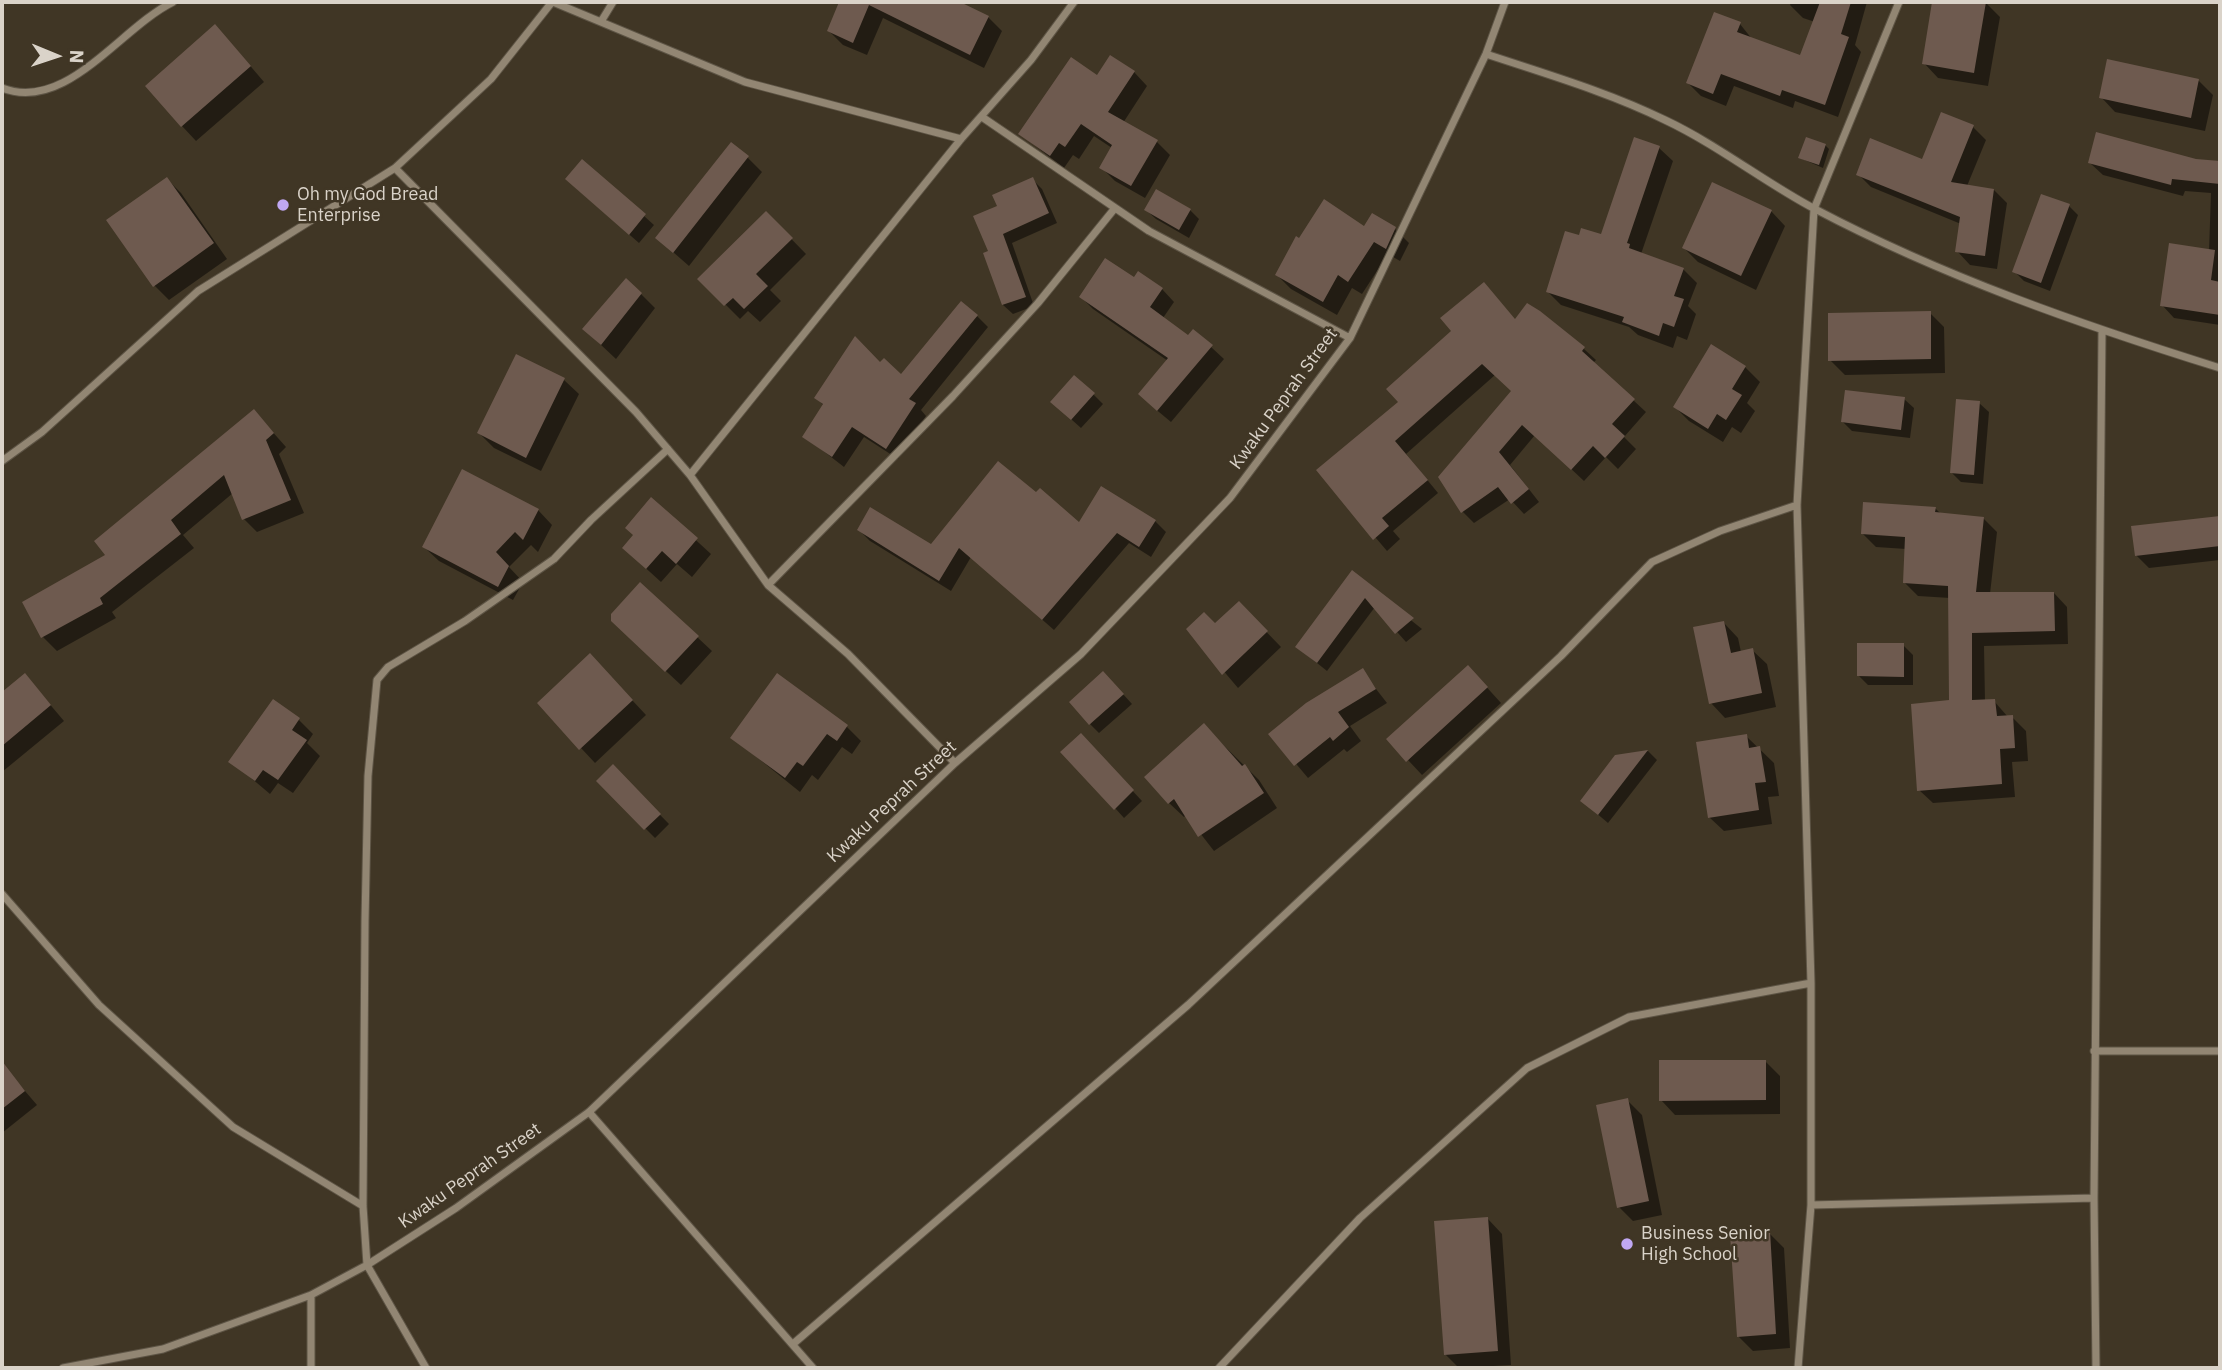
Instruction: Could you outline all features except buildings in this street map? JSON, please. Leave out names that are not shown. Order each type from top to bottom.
[{"type":"street","points":[[2,88],[20,95],[61,86],[173,2]]},
{"type":"street","points":[[2,461],[43,432],[198,290],[395,168],[491,79],[552,2],[602,20],[745,82],[961,139]]},
{"type":"street","points":[[602,20],[613,2]]},
{"type":"street","points":[[690,475],[961,139],[1031,61],[1074,2]]},
{"type":"street","name":"Kwaku Peprah Street","points":[[63,1368],[163,1349],[311,1295],[367,1265],[456,1208],[589,1112],[955,764],[1081,654],[1230,498],[1350,338],[1486,54],[1505,2]]},
{"type":"street","points":[[1798,1368],[1811,1205],[1811,983],[1797,505],[1814,209],[1899,2]]},
{"type":"street","points":[[1486,54],[1592,90],[1665,120],[1814,209],[1938,267],[2102,332],[2220,368]]},
{"type":"street","points":[[982,117],[1149,231],[1350,338]]},
{"type":"street","points":[[395,168],[668,449],[690,475],[768,585],[848,654],[955,764]]},
{"type":"street","points":[[768,585],[953,396],[1038,303],[1115,208]]},
{"type":"street","points":[[2096,1368],[2094,1051],[2102,332]]},
{"type":"street","points":[[426,1368],[367,1265],[363,1206],[368,789],[377,680],[388,667],[465,621],[554,559],[591,520],[668,449]]},
{"type":"street","points":[[793,1344],[1188,1005],[1561,656],[1652,562],[1720,531],[1797,505]]},
{"type":"street","points":[[2,894],[99,1005],[233,1127],[363,1206]]},
{"type":"street","points":[[1219,1368],[1360,1217],[1527,1068],[1629,1017],[1811,983]]},
{"type":"street","points":[[2094,1051],[2220,1051]]},
{"type":"street","points":[[589,1112],[813,1368]]},
{"type":"street","points":[[1811,1205],[2094,1198]]},
{"type":"street","points":[[311,1295],[311,1368]]},
{"type":"place","name":"Oh my God Bread Enterprise","points":[[283,205]]},
{"type":"place","name":"Business Senior High School","points":[[1627,1244]]}]
